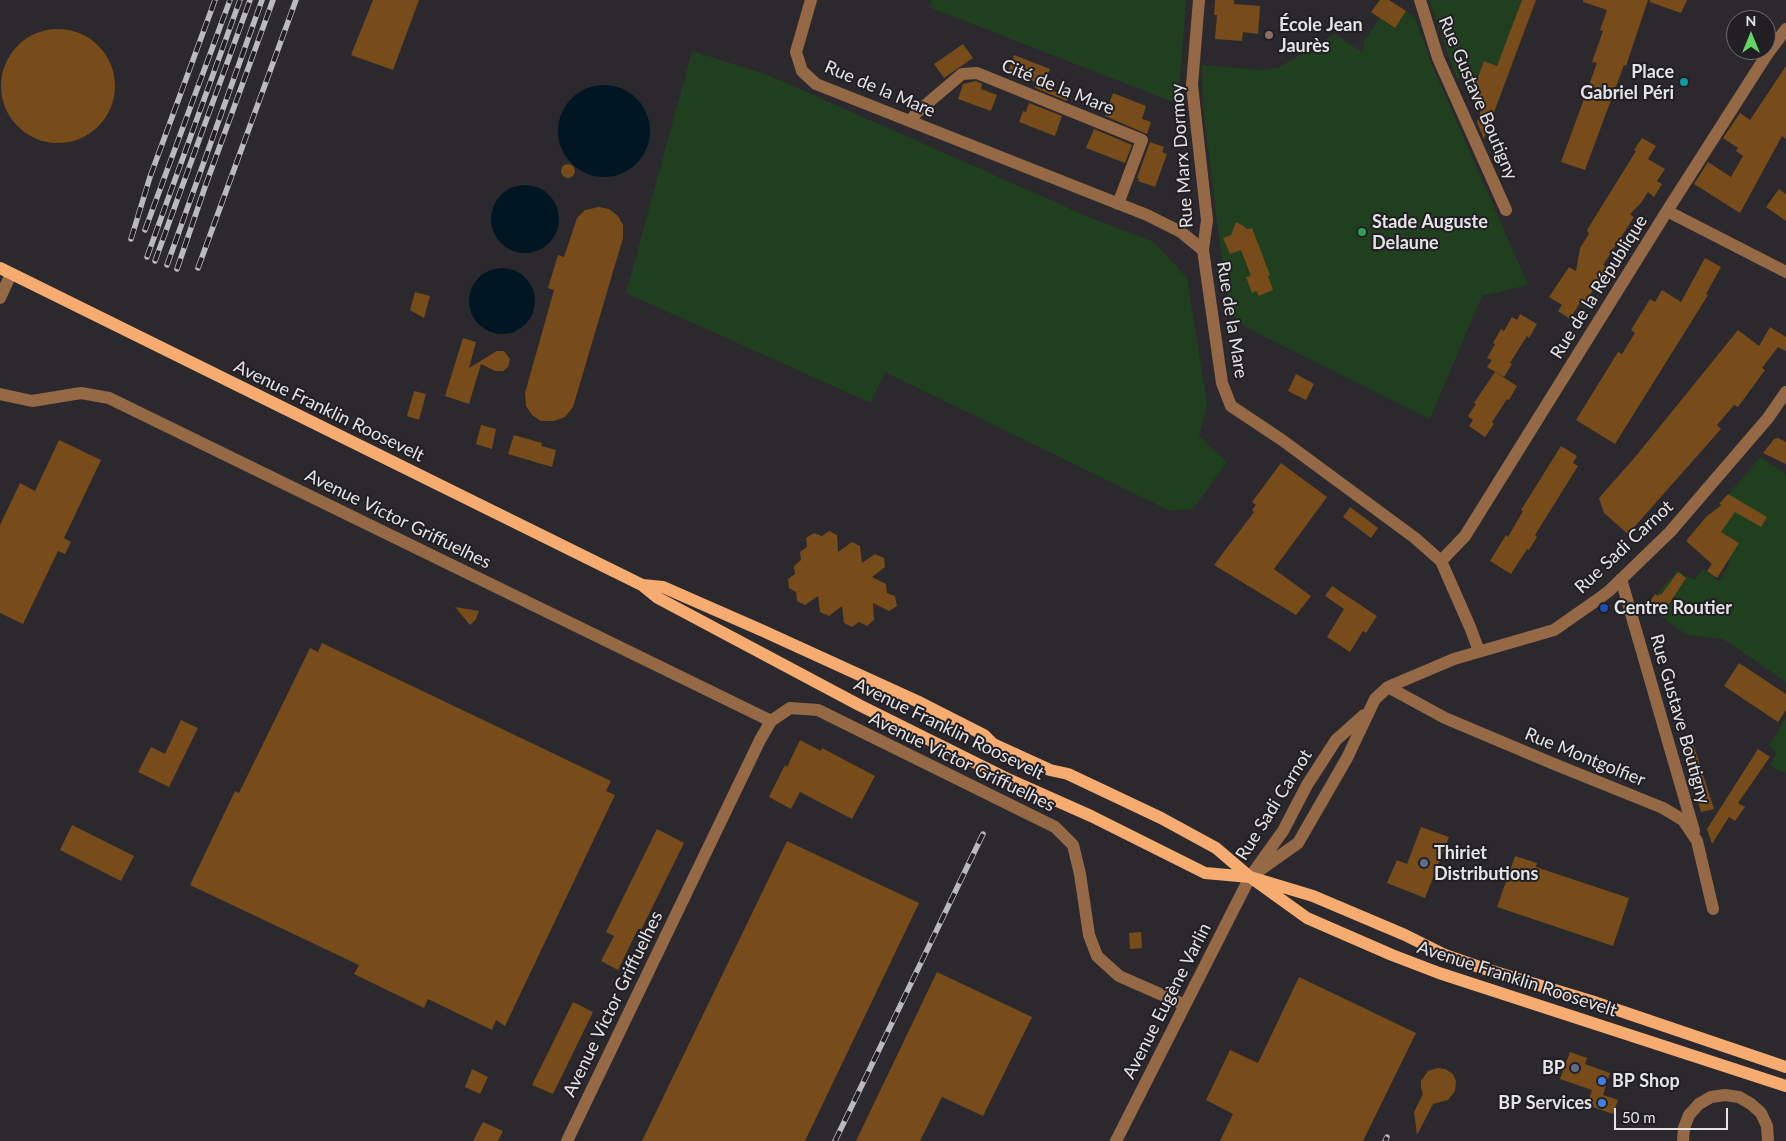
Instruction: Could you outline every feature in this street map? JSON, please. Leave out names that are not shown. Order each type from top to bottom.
[{"type":"main road","name":"Avenue Franklin Roosevelt","points":[[5,271],[642,585],[658,598],[859,705],[1010,780],[1091,816],[1205,873],[1250,877],[1313,896],[1445,955],[1591,1001],[1786,1067]]},
{"type":"main road","name":"Avenue Franklin Roosevelt","points":[[642,585],[662,587],[761,630],[920,703],[984,736],[993,744],[1050,770],[1068,774],[1161,818],[1216,848],[1250,877],[1307,918],[1439,973],[1786,1086]]},
{"type":"street","name":"Rue de la Mare","points":[[811,0],[796,52],[802,71],[816,84],[1118,204],[1181,232],[1203,250],[1222,383],[1231,406],[1282,440],[1415,538],[1441,561],[1479,651]]},
{"type":"street","name":"Rue Marx Dormoy","points":[[1199,0],[1192,85],[1207,220],[1203,250]]},
{"type":"street","name":"Rue Gustave Boutigny","points":[[1420,0],[1438,58],[1506,210]]},
{"type":"street","name":"Rue de la République","points":[[1441,561],[1466,536],[1667,211],[1766,56],[1786,29]]},
{"type":"street","name":"Cité de la Mare","points":[[911,121],[916,113],[962,74],[977,73],[1142,140],[1118,204]]},
{"type":"street","points":[[1667,211],[1786,272]]},
{"type":"street","points":[[0,298],[5,271]]},
{"type":"street","name":"Rue Sadi Carnot","points":[[1250,877],[1301,838],[1347,758],[1375,699],[1388,687],[1454,659],[1554,630],[1609,591],[1670,532],[1768,418],[1786,392]]},
{"type":"street","name":"Avenue Victor Griffuelhes","points":[[0,394],[32,400],[81,393],[109,398],[771,721]]},
{"type":"street","name":"Rue Gustave Boutigny","points":[[1621,579],[1697,841]]},
{"type":"street","name":"Rue Montgolfier","points":[[1388,687],[1445,718],[1664,808],[1683,820],[1697,841],[1713,909]]},
{"type":"street","name":"Avenue Victor Griffuelhes","points":[[567,1141],[756,749],[771,721],[790,708],[818,710],[1055,827],[1073,845],[1080,874],[1089,935],[1097,956],[1119,976],[1185,1005]]},
{"type":"street","name":"Rue Sadi Carnot","points":[[1250,877],[1283,831],[1307,785],[1336,740],[1368,712]]},
{"type":"street","name":"Avenue Eugène Varlin","points":[[1116,1141],[1250,877]]},
{"type":"street","points":[[1683,1141],[1684,1128],[1689,1115],[1699,1104],[1711,1098],[1725,1095],[1739,1097],[1761,1113],[1767,1126],[1768,1141]]},
{"type":"green space","points":[[932,0],[1186,0],[1178,104],[929,7]]},
{"type":"green space","points":[[1429,0],[1522,0],[1497,66],[1484,61],[1478,76],[1491,81],[1474,88],[1468,84],[1464,76],[1457,79]]},
{"type":"green space","name":"Stade Auguste Delaune","points":[[1406,11],[1415,17],[1431,63],[1528,285],[1482,296],[1430,419],[1251,330],[1238,321],[1230,310],[1227,302],[1203,105],[1202,65],[1259,70],[1278,68],[1335,34],[1361,52],[1365,46],[1362,44],[1380,18],[1394,28]]},
{"type":"green space","points":[[692,51],[768,75],[1091,218],[1154,242],[1187,278],[1207,404],[1199,436],[1227,462],[1193,509],[1170,511],[885,372],[871,403],[626,293]]},
{"type":"green space","points":[[1760,457],[1786,474],[1786,682],[1723,639],[1687,635],[1646,606],[1677,571],[1695,580],[1703,569],[1719,581],[1730,562],[1696,533]]},
{"type":"green space","points":[[1786,717],[1786,774],[1770,765],[1777,753],[1769,746]]},
{"type":"water","points":[[604,85],[622,89],[636,99],[646,113],[650,131],[646,149],[636,163],[622,173],[604,177],[586,173],[572,163],[562,149],[558,131],[562,113],[572,99],[586,89]]},
{"type":"water","points":[[525,185],[538,188],[549,195],[556,206],[559,219],[556,232],[549,243],[538,250],[525,253],[512,250],[501,243],[494,232],[491,219],[494,206],[501,195],[512,188]]},
{"type":"water","points":[[502,268],[515,270],[530,283],[533,288],[535,301],[533,314],[520,329],[515,332],[502,334],[489,332],[474,319],[471,314],[469,301],[471,288],[484,273],[489,270]]},
{"type":"building","points":[[373,0],[419,0],[393,70],[351,55]]},
{"type":"building","points":[[1215,0],[1234,0],[1234,4],[1260,6],[1258,34],[1243,32],[1242,41],[1215,39],[1217,15],[1214,15]]},
{"type":"building","points":[[1380,0],[1389,0],[1406,11],[1395,28],[1371,12]]},
{"type":"building","points":[[1522,0],[1536,0],[1484,139],[1477,122],[1484,101],[1471,96],[1484,61],[1497,66]]},
{"type":"building","points":[[1583,0],[1648,0],[1626,66],[1624,65],[1585,170],[1561,162],[1597,63],[1592,62],[1603,31],[1600,30],[1607,10],[1583,2]]},
{"type":"building","points":[[1650,0],[1687,0],[1681,13],[1650,2]]},
{"type":"building","points":[[58,29],[80,34],[98,46],[110,64],[115,86],[110,108],[98,126],[80,138],[58,143],[36,138],[18,126],[6,108],[1,86],[6,64],[18,46],[36,34]]},
{"type":"building","points":[[963,44],[973,58],[944,78],[934,64]]},
{"type":"building","points":[[1014,55],[1050,69],[1043,85],[1008,71]]},
{"type":"building","points":[[1786,66],[1786,139],[1782,136],[1740,213],[1694,184],[1708,162],[1731,177],[1743,156],[1736,151],[1738,148],[1723,138],[1740,113],[1750,120]]},
{"type":"building","points":[[976,81],[982,84],[981,89],[997,95],[991,111],[958,99],[963,84]]},
{"type":"building","points":[[1036,84],[1068,97],[1067,101],[1035,88]]},
{"type":"building","points":[[1113,93],[1146,106],[1142,119],[1151,122],[1147,134],[1105,116]]},
{"type":"building","points":[[1029,103],[1062,116],[1055,136],[1019,122],[1023,111],[1026,112]]},
{"type":"building","points":[[1094,129],[1132,145],[1125,163],[1086,148]]},
{"type":"building","points":[[1642,138],[1656,146],[1648,159],[1665,169],[1657,181],[1662,184],[1654,197],[1648,192],[1641,203],[1630,214],[1634,217],[1603,265],[1607,267],[1585,303],[1581,301],[1570,319],[1558,311],[1562,305],[1549,297],[1569,267],[1576,271],[1580,248],[1589,234],[1587,230],[1636,151],[1634,150]]},
{"type":"building","points":[[1150,142],[1164,147],[1162,152],[1167,154],[1155,187],[1138,181],[1139,179],[1137,178]]},
{"type":"building","points":[[568,164],[573,166],[575,171],[573,176],[568,178],[563,176],[561,171],[563,166]]},
{"type":"building","points":[[1779,189],[1786,194],[1786,221],[1766,207]]},
{"type":"building","points":[[599,207],[609,209],[618,216],[623,225],[623,238],[573,407],[565,417],[554,421],[541,421],[532,415],[526,406],[525,393],[554,290],[548,288],[558,255],[564,257],[577,218],[585,210]]},
{"type":"building","points":[[1236,222],[1247,229],[1252,228],[1270,275],[1268,276],[1273,290],[1259,296],[1256,291],[1252,293],[1246,277],[1251,276],[1241,250],[1230,254],[1223,238],[1231,235]]},
{"type":"building","points":[[1705,258],[1721,267],[1706,294],[1708,295],[1615,444],[1576,420],[1618,352],[1622,354],[1635,333],[1631,330],[1650,299],[1655,302],[1662,290],[1681,302]]},
{"type":"building","points":[[415,292],[430,296],[424,318],[410,310]]},
{"type":"building","points":[[1520,314],[1537,324],[1510,363],[1512,364],[1504,377],[1487,367],[1492,360],[1487,358],[1501,329],[1504,331],[1512,317],[1517,320]]},
{"type":"building","points":[[1770,327],[1786,337],[1786,351],[1778,347],[1762,368],[1765,370],[1738,407],[1734,405],[1717,425],[1721,429],[1628,534],[1604,513],[1599,498],[1636,456],[1738,330],[1759,346]]},
{"type":"building","points":[[463,338],[476,342],[469,368],[497,351],[504,351],[510,359],[508,367],[503,371],[495,371],[481,364],[469,404],[445,396]]},
{"type":"building","points":[[1495,372],[1517,386],[1492,422],[1494,424],[1485,437],[1469,426],[1473,420],[1468,416],[1476,404],[1474,403]]},
{"type":"building","points":[[1296,374],[1314,384],[1306,400],[1288,391]]},
{"type":"building","points":[[414,391],[426,394],[419,420],[407,416]]},
{"type":"building","points":[[481,425],[496,429],[492,449],[476,444]]},
{"type":"building","points":[[514,435],[542,443],[541,446],[556,450],[552,467],[508,454]]},
{"type":"building","points":[[1778,438],[1786,442],[1786,464],[1763,453],[1774,439]]},
{"type":"building","points":[[59,440],[101,460],[64,538],[71,542],[65,554],[58,551],[23,624],[0,613],[0,525],[20,483],[35,491]]},
{"type":"building","points":[[1561,446],[1577,456],[1573,463],[1578,466],[1535,535],[1537,537],[1529,550],[1527,549],[1511,574],[1490,561],[1506,535],[1508,537],[1523,511],[1521,510]]},
{"type":"building","points":[[1281,463],[1327,497],[1274,569],[1311,596],[1296,615],[1214,565],[1254,512],[1252,510],[1256,505],[1252,502]]},
{"type":"building","points":[[1728,494],[1767,517],[1761,527],[1735,512],[1721,532],[1739,543],[1717,578],[1707,571],[1712,564],[1686,541],[1707,516],[1722,505],[1719,504]]},
{"type":"building","points":[[1350,507],[1378,528],[1371,538],[1343,517]]},
{"type":"building","points":[[829,531],[837,535],[838,552],[852,542],[860,546],[862,563],[875,554],[884,558],[885,567],[872,577],[886,584],[887,593],[895,596],[897,606],[889,611],[873,603],[874,620],[867,626],[859,622],[852,627],[844,623],[842,606],[829,616],[820,612],[818,596],[805,605],[797,601],[796,592],[789,588],[788,579],[795,574],[794,566],[801,560],[800,552],[807,547],[806,538],[814,533],[822,536]]},
{"type":"building","points":[[1678,572],[1686,578],[1662,615],[1647,606],[1655,594],[1661,595]]},
{"type":"building","points":[[1332,586],[1377,616],[1366,633],[1363,631],[1350,652],[1327,637],[1344,609],[1325,596]]},
{"type":"building","points":[[455,607],[479,611],[476,619],[470,625]]},
{"type":"building","points":[[322,643],[611,781],[606,791],[615,795],[505,1026],[496,1020],[492,1030],[428,999],[424,1008],[354,974],[359,965],[190,885],[235,791],[239,793],[310,648],[318,652]]},
{"type":"building","points":[[1739,663],[1786,694],[1786,710],[1778,722],[1724,686]]},
{"type":"building","points":[[181,720],[198,728],[169,787],[138,772],[151,747],[165,754]]},
{"type":"building","points":[[800,740],[821,751],[822,748],[875,776],[852,819],[800,792],[791,809],[769,797]]},
{"type":"building","points":[[1692,740],[1714,809],[1701,812],[1680,742]]},
{"type":"building","points":[[1758,749],[1770,757],[1738,803],[1745,807],[1735,821],[1729,817],[1712,844],[1707,829]]},
{"type":"building","points":[[72,825],[134,856],[121,881],[60,850]]},
{"type":"building","name":"Thiriet Distributions","points":[[1421,827],[1449,837],[1425,898],[1387,883],[1397,860],[1407,864]]},
{"type":"building","points":[[657,829],[684,843],[641,930],[638,929],[618,970],[601,961],[614,936],[606,932]]},
{"type":"building","points":[[787,841],[919,903],[805,1141],[642,1141]]},
{"type":"building","points":[[1515,856],[1537,863],[1536,867],[1629,898],[1613,946],[1497,907]]},
{"type":"building","points":[[1141,932],[1142,948],[1130,949],[1129,933]]},
{"type":"building","points":[[937,972],[1032,1017],[983,1116],[942,1097],[920,1141],[856,1141]]},
{"type":"building","points":[[1299,977],[1416,1033],[1363,1141],[1220,1141],[1233,1114],[1206,1100],[1230,1050],[1258,1063]]},
{"type":"building","points":[[573,1002],[593,1012],[553,1094],[532,1085]]},
{"type":"building","points":[[1570,1052],[1587,1058],[1585,1064],[1610,1073],[1603,1095],[1618,1100],[1613,1114],[1587,1105],[1592,1090],[1560,1079]]},
{"type":"building","points":[[1438,1068],[1445,1069],[1453,1074],[1456,1081],[1455,1091],[1448,1100],[1433,1104],[1417,1135],[1414,1112],[1423,1094],[1421,1081],[1428,1071]]},
{"type":"building","points":[[472,1069],[488,1077],[480,1094],[465,1087]]},
{"type":"building","points":[[483,1122],[503,1131],[498,1141],[473,1141]]},
{"type":"railway","points":[[131,239],[150,177],[215,0]]},
{"type":"railway","points":[[145,230],[230,0]]},
{"type":"railway","points":[[147,257],[240,0]]},
{"type":"railway","points":[[155,261],[250,0]]},
{"type":"railway","points":[[167,265],[262,0]]},
{"type":"railway","points":[[177,269],[273,0]]},
{"type":"railway","points":[[198,268],[296,0]]},
{"type":"railway","points":[[835,1141],[983,834]]},
{"type":"railway","points":[[1385,1141],[1387,1137]]},
{"type":"place","name":"École Jean Jaurès","points":[[1269,35]]},
{"type":"place","name":"Place Gabriel Péri","points":[[1684,82]]},
{"type":"place","name":"Stade Auguste Delaune","points":[[1362,232]]},
{"type":"place","name":"Centre Routier","points":[[1604,608]]},
{"type":"place","name":"Thiriet Distributions","points":[[1424,863]]},
{"type":"place","name":"BP","points":[[1575,1068]]},
{"type":"place","name":"BP Shop","points":[[1602,1081]]},
{"type":"place","name":"BP Services","points":[[1602,1103]]}]
